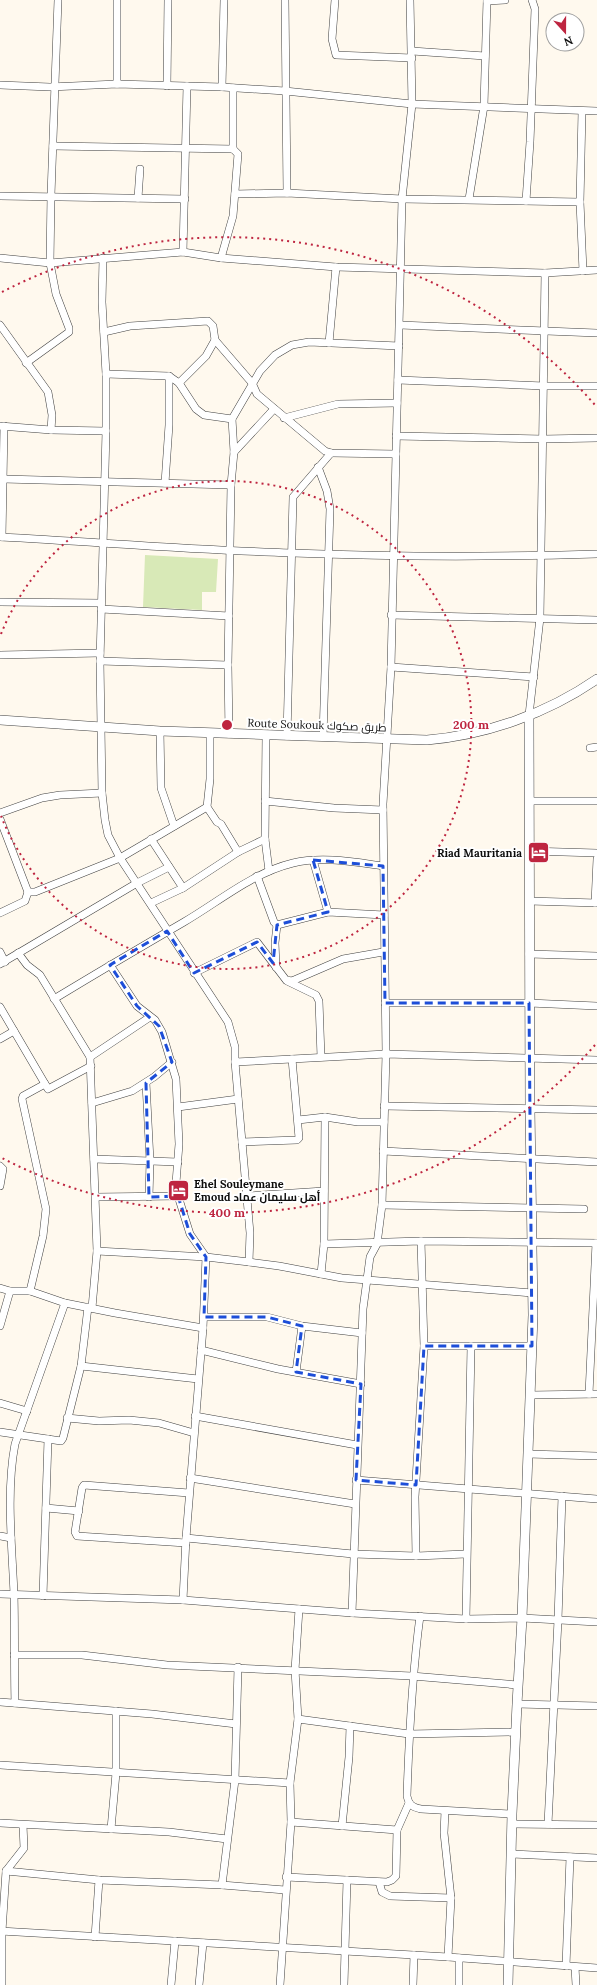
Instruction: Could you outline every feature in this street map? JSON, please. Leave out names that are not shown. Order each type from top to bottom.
[{"type":"street","points":[[26,363],[69,332],[69,328],[56,294],[50,263],[52,146],[58,0]]},
{"type":"street","points":[[117,0],[117,84]]},
{"type":"street","points":[[168,0],[168,86]]},
{"type":"street","points":[[222,87],[224,0]]},
{"type":"street","points":[[285,0],[287,193]]},
{"type":"street","points":[[335,0],[332,39],[336,55],[412,54],[485,56]]},
{"type":"street","points":[[352,1613],[362,1333],[370,1257],[377,1244],[382,1205],[386,1054],[383,952],[383,810],[391,667],[392,555],[398,403],[402,199],[412,104],[410,0]]},
{"type":"street","points":[[470,199],[484,106],[487,1],[505,0]]},
{"type":"street","points":[[526,201],[531,110],[534,1]]},
{"type":"street","points":[[0,85],[54,86],[117,84],[222,87],[285,91],[412,104],[484,106],[531,110],[597,111]]},
{"type":"street","points":[[183,252],[188,86]]},
{"type":"street","points":[[233,88],[233,150]]},
{"type":"street","points":[[582,111],[580,202],[583,271]]},
{"type":"street","points":[[52,146],[233,150],[238,154],[233,216],[221,258]]},
{"type":"street","points":[[138,198],[140,169]]},
{"type":"street","points":[[235,194],[287,193],[402,199],[580,202]]},
{"type":"street","points":[[0,196],[185,199]]},
{"type":"street","points":[[0,258],[50,263],[183,252],[221,258],[336,267],[545,273],[597,270]]},
{"type":"street","points":[[103,258],[106,431],[100,657],[102,794],[105,820],[108,834],[120,858],[151,903],[194,973],[228,1022],[235,1047],[250,1234],[249,1262]]},
{"type":"street","points":[[329,343],[336,267]]},
{"type":"street","points":[[508,1985],[512,1814],[522,1618],[532,1346],[529,1058],[529,715],[540,618],[545,273]]},
{"type":"street","points":[[104,332],[130,326],[208,321],[213,326],[216,340],[252,383],[257,394],[319,447],[331,452],[396,454]]},
{"type":"street","points":[[0,324],[26,363],[45,387],[50,399],[52,415],[51,430]]},
{"type":"street","points":[[400,325],[597,333]]},
{"type":"street","points":[[179,383],[206,356],[216,340]]},
{"type":"street","points":[[229,734],[228,665],[231,485],[234,452],[232,419],[252,383],[268,362],[292,345],[301,342],[399,346]]},
{"type":"street","points":[[106,374],[169,376],[179,383],[196,409],[204,415],[232,419]]},
{"type":"street","points":[[165,483],[169,425],[169,376]]},
{"type":"street","points":[[398,380],[544,386],[597,386]]},
{"type":"street","points":[[284,418],[338,404],[398,403]]},
{"type":"street","points":[[234,452],[274,409]]},
{"type":"street","points":[[106,431],[51,430],[2,426],[3,479],[1,537],[291,553],[541,556],[597,554]]},
{"type":"street","points":[[396,436],[543,439],[597,438]]},
{"type":"street","points":[[287,736],[293,494],[331,452]]},
{"type":"street","points":[[318,467],[327,491],[330,509],[323,737]]},
{"type":"street","points":[[3,479],[231,485]]},
{"type":"street","points":[[0,602],[101,606],[229,616]]},
{"type":"street","points":[[391,615],[597,620]]},
{"type":"street","points":[[0,654],[100,657],[228,665]]},
{"type":"street","points":[[391,667],[534,677]]},
{"type":"street","name":"Route Soukouk طريق صكوك","points":[[0,720],[160,731],[427,740],[453,738],[478,733],[529,715],[574,694],[597,679]]},
{"type":"street","points":[[160,731],[161,788],[174,826]]},
{"type":"street","points":[[210,733],[210,779],[207,807],[217,822],[221,824],[238,852]]},
{"type":"street","points":[[266,735],[265,839],[268,871]]},
{"type":"street","points":[[0,813],[42,798],[60,795],[102,794]]},
{"type":"street","points":[[265,801],[334,808],[383,810]]},
{"type":"street","points":[[529,801],[597,801]]},
{"type":"street","points":[[28,892],[35,892],[120,858],[207,807]]},
{"type":"street","points":[[0,819],[28,892],[25,901],[0,914]]},
{"type":"street","points":[[151,839],[183,888]]},
{"type":"street","points":[[151,903],[183,888],[238,852],[265,839]]},
{"type":"street","points":[[529,851],[597,853]]},
{"type":"street","points":[[529,901],[596,903],[597,859]]},
{"type":"street","points":[[54,999],[184,922],[257,876],[268,871],[294,863],[313,860],[333,860],[383,866]]},
{"type":"street","points":[[313,860],[328,912]]},
{"type":"street","points":[[0,952],[2,963],[137,883],[169,867]]},
{"type":"street","points":[[257,876],[274,922],[277,925],[275,943],[276,967]]},
{"type":"street","points":[[277,925],[328,912],[384,915]]},
{"type":"street","points":[[194,973],[257,942],[286,980],[316,994],[319,1001],[321,1058]]},
{"type":"street","points":[[286,980],[299,979],[343,959],[383,952]]},
{"type":"street","points":[[0,1432],[61,1441],[64,1438],[67,1418],[81,1366],[97,1251],[90,1057],[37,972],[27,965],[18,953]]},
{"type":"street","points":[[529,954],[597,956]]},
{"type":"street","points":[[110,965],[136,1006],[150,1017],[162,1032],[172,1062],[176,1079],[178,1107],[178,1162],[176,1183],[178,1196],[190,1234],[206,1256],[204,1317],[190,1478],[183,1600]]},
{"type":"street","points":[[385,1003],[529,1003],[597,1006]]},
{"type":"street","points":[[0,1007],[48,1090],[91,1066]]},
{"type":"street","points":[[90,1057],[150,1017]]},
{"type":"street","points":[[0,1039],[14,1031]]},
{"type":"street","points":[[235,1062],[386,1054],[597,1060]]},
{"type":"street","points":[[242,1142],[297,1140],[300,1134],[292,1059]]},
{"type":"street","points":[[92,1103],[132,1091],[146,1083],[172,1062]]},
{"type":"street","points":[[146,1083],[150,1161],[148,1197]]},
{"type":"street","points":[[30,1291],[43,1236],[46,1209],[22,1099],[23,1096],[45,1084]]},
{"type":"street","points":[[178,1107],[238,1099]]},
{"type":"street","points":[[384,1106],[597,1110]]},
{"type":"street","points":[[298,1120],[325,1117],[358,1122],[384,1122]]},
{"type":"street","points":[[321,1274],[324,1244],[325,1117]]},
{"type":"street","points":[[383,1151],[597,1162]]},
{"type":"street","points":[[94,1159],[178,1162]]},
{"type":"street","points":[[0,1166],[3,1169],[0,1186]]},
{"type":"street","points":[[247,1196],[324,1191]]},
{"type":"street","points":[[96,1198],[178,1196]]},
{"type":"street","points":[[382,1205],[584,1209]]},
{"type":"street","points":[[324,1244],[377,1244],[421,1241],[531,1241],[596,1243],[589,1394]]},
{"type":"street","points":[[416,1556],[416,1485],[424,1346],[421,1241]]},
{"type":"street","points":[[97,1251],[206,1256],[367,1280],[532,1293]]},
{"type":"street","points":[[0,1288],[10,1291],[30,1291],[65,1303],[203,1328]]},
{"type":"street","points":[[0,1326],[10,1291]]},
{"type":"street","points":[[15,1703],[14,1595],[11,1538],[12,1459],[18,1434],[65,1303]]},
{"type":"street","points":[[204,1317],[267,1317],[302,1326],[362,1333]]},
{"type":"street","points":[[296,1372],[302,1326]]},
{"type":"street","points":[[424,1346],[532,1346]]},
{"type":"street","points":[[466,1619],[467,1489],[471,1346]]},
{"type":"street","points":[[201,1350],[296,1372],[361,1384]]},
{"type":"street","points":[[81,1366],[198,1379]]},
{"type":"street","points":[[530,1395],[597,1394]]},
{"type":"street","points":[[0,1403],[27,1411]]},
{"type":"street","points":[[195,1416],[357,1445]]},
{"type":"street","points":[[67,1418],[99,1421],[129,1420],[158,1423],[194,1432]]},
{"type":"street","points":[[43,1596],[48,1439]]},
{"type":"street","points":[[528,1454],[597,1456]]},
{"type":"street","points":[[190,1478],[355,1504]]},
{"type":"street","points":[[356,1480],[597,1499]]},
{"type":"street","points":[[189,1493],[88,1485],[82,1488],[75,1532],[77,1536],[186,1541],[353,1554],[416,1556],[466,1554]]},
{"type":"street","points":[[548,1824],[558,1620],[562,1496]]},
{"type":"street","points":[[46,1508],[79,1511]]},
{"type":"street","points":[[0,1536],[11,1538]]},
{"type":"street","points":[[0,1594],[183,1600],[352,1613],[466,1619],[522,1618],[597,1622]]},
{"type":"street","points":[[280,1985],[285,1890],[291,1822],[290,1784],[298,1719],[295,1670],[299,1609]]},
{"type":"street","points":[[420,1616],[412,1676],[407,1796],[409,1803],[414,1808],[512,1814]]},
{"type":"street","points":[[14,1655],[82,1655],[167,1665],[412,1676],[518,1685]]},
{"type":"street","points":[[222,1885],[235,1780],[238,1667]]},
{"type":"street","points":[[0,1702],[152,1714],[236,1724]]},
{"type":"street","points":[[517,1704],[597,1706]]},
{"type":"street","points":[[111,1829],[116,1773],[116,1711]]},
{"type":"street","points":[[298,1719],[409,1734],[516,1732]]},
{"type":"street","points":[[342,1826],[349,1757],[350,1726]]},
{"type":"street","points":[[0,1765],[290,1784]]},
{"type":"street","points":[[286,1876],[379,1882],[392,1880],[396,1876],[397,1830],[409,1803]]},
{"type":"street","points":[[445,1811],[444,1833],[451,1898],[448,1957]]},
{"type":"street","points":[[291,1822],[397,1830]]},
{"type":"street","points":[[0,1823],[169,1832],[227,1839]]},
{"type":"street","points":[[2,1985],[1,1931],[6,1871],[24,1848],[23,1824]]},
{"type":"street","points":[[512,1824],[597,1825]]},
{"type":"street","points":[[512,1854],[597,1858]]},
{"type":"street","points":[[566,1966],[570,1857]]},
{"type":"street","points":[[6,1871],[99,1880],[222,1885],[285,1890]]},
{"type":"street","points":[[96,1937],[99,1880]]},
{"type":"street","points":[[344,1985],[347,1880]]},
{"type":"street","points":[[379,1882],[382,1892],[390,1896],[451,1898]]},
{"type":"street","points":[[1,1931],[448,1957],[597,1968]]},
{"type":"street","points":[[171,1985],[175,1941]]},
{"type":"street","points":[[199,1985],[203,1943]]},
{"type":"street","points":[[413,1985],[414,1955]]},
{"type":"street","points":[[459,1985],[460,1958]]},
{"type":"street","points":[[575,1966],[576,1985]]},
{"type":"highlighted area","points":[[313,860],[383,866],[385,1003],[529,1003],[532,1346],[424,1346],[416,1485],[356,1480],[361,1384],[296,1372],[302,1326],[267,1317],[204,1317],[206,1257],[190,1234],[178,1196],[149,1197],[146,1083],[172,1062],[159,1026],[137,1006],[110,965],[167,931],[194,973],[257,942],[273,963],[277,925],[328,912]]},
{"type":"green space","points":[[145,555],[218,559],[216,592],[202,592],[202,610],[143,607]]},
{"type":"place","name":"Riad Mauritania","points":[[538,853]]},
{"type":"place","name":"Ehel Souleymane Emoud أهل سليمان عماد","points":[[179,1190]]}]
